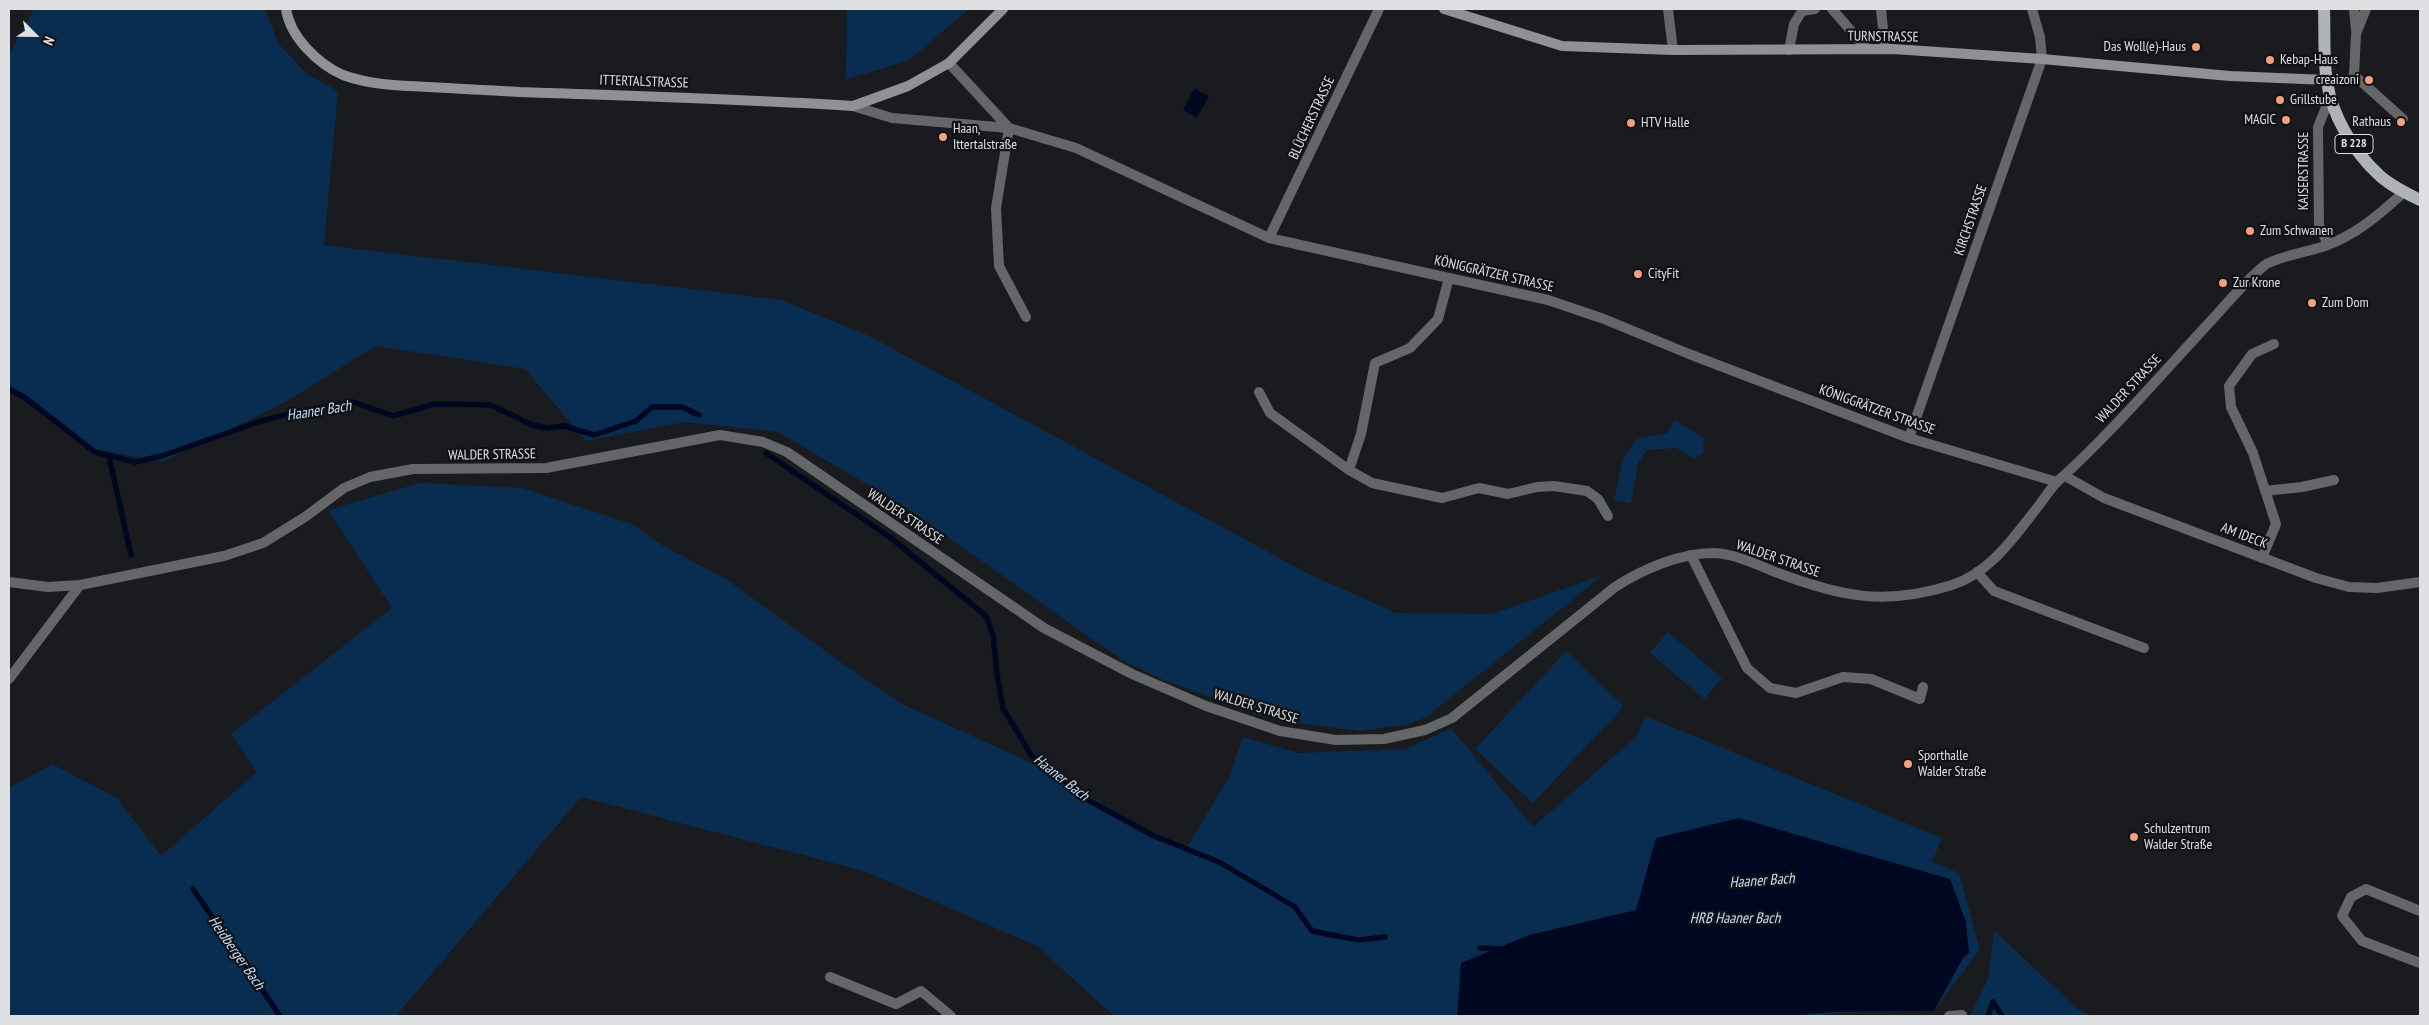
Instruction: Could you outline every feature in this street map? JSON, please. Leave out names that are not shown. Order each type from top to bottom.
[{"type":"main road","name":"ITTERTALSTRASSE","points":[[286,9],[287,17],[300,39],[327,67],[364,81],[493,91],[853,106],[908,86],[949,63],[1003,9]]},
{"type":"main road","name":"TURNSTRASSE","points":[[1444,9],[1562,46],[1674,50],[1885,49],[2042,59],[2230,76],[2326,80]]},
{"type":"main road","name":"B 228","points":[[2324,9],[2326,80],[2330,97],[2342,126],[2360,155],[2378,175],[2420,200]]},
{"type":"street","name":"BLÜCHERSTRASSE","points":[[1269,238],[1378,9]]},
{"type":"street","points":[[1668,9],[1674,50]]},
{"type":"street","points":[[1789,50],[1794,24],[1802,11],[1815,9]]},
{"type":"street","points":[[1832,9],[1867,49]]},
{"type":"street","points":[[1881,9],[1885,49]]},
{"type":"street","name":"KIRCHSTRASSE","points":[[1909,438],[2042,59],[2040,37],[2032,9]]},
{"type":"street","points":[[2354,9],[2356,34],[2354,75],[2404,119]]},
{"type":"street","points":[[2356,34],[2366,9]]},
{"type":"street","points":[[949,63],[1009,128],[996,208],[998,266],[1026,317]]},
{"type":"street","name":"KAISERSTRASSE","points":[[2328,245],[2319,224],[2318,127],[2330,97]]},
{"type":"street","name":"KÖNIGGRÄTZER STRASSE","points":[[853,106],[892,118],[1009,128],[1076,148],[1269,238],[1548,300],[1595,315],[1689,354],[1909,438],[2061,479]]},
{"type":"street","name":"WALDER STRASSE","points":[[9,582],[48,587],[80,585],[224,556],[263,543],[305,517],[344,488],[370,477],[413,469],[546,468],[720,435],[763,442],[787,452],[1044,628],[1132,674],[1206,706],[1280,731],[1336,740],[1384,739],[1411,735],[1452,718],[1614,587],[1634,575],[1691,555],[1714,553],[1733,556],[1816,587],[1863,597],[1892,598],[1921,594],[1956,584],[1977,572],[1996,557],[2014,538],[2061,479],[2267,264],[2328,245],[2371,222],[2404,192]]},
{"type":"street","points":[[1349,470],[1361,434],[1375,363],[1410,348],[1438,318],[1449,278]]},
{"type":"street","points":[[2262,558],[2276,524],[2253,453],[2231,408],[2229,386],[2252,354],[2274,344]]},
{"type":"street","points":[[1259,392],[1270,413],[1349,470],[1372,483],[1442,498],[1479,488],[1508,494],[1537,487],[1554,486],[1587,491],[1598,499],[1608,516]]},
{"type":"street","name":"AM IDECK","points":[[2061,479],[2104,498],[2316,578],[2349,587],[2377,588],[2420,582]]},
{"type":"street","points":[[2265,491],[2302,487],[2334,480]]},
{"type":"street","points":[[1691,555],[1747,668],[1770,688],[1796,693],[1843,677],[1871,679],[1920,699],[1923,687]]},
{"type":"street","points":[[1977,572],[1994,591],[2144,648]]},
{"type":"street","points":[[9,679],[80,585]]},
{"type":"street","points":[[2420,911],[2366,889],[2351,897],[2342,916],[2362,941],[2420,962]]},
{"type":"street","points":[[830,977],[896,1004],[921,991],[951,1016]]},
{"type":"street","points":[[1949,1016],[1962,1015]]},
{"type":"shaded area","points":[[34,9],[265,9],[278,43],[307,74],[338,91],[324,245],[782,300],[871,337],[1309,574],[1396,613],[1492,614],[1603,575],[1425,718],[1404,725],[1360,731],[1306,724],[1259,715],[1161,679],[1119,658],[904,506],[778,432],[685,422],[586,441],[525,369],[376,346],[282,404],[162,462],[89,448],[22,398],[9,392],[9,55]]},
{"type":"shaded area","points":[[847,9],[969,9],[908,61],[846,79]]},
{"type":"shaded area","points":[[1674,419],[1704,439],[1703,453],[1694,458],[1676,448],[1647,450],[1638,463],[1631,504],[1614,500],[1623,459],[1637,439],[1668,433]]},
{"type":"shaded area","points":[[420,483],[522,488],[632,524],[662,545],[726,579],[902,704],[1036,765],[1150,831],[1187,847],[1229,777],[1243,737],[1299,753],[1406,749],[1451,728],[1533,827],[1637,736],[1645,716],[1942,838],[1932,862],[1959,873],[1980,949],[1934,1011],[1835,1013],[1814,1016],[1114,1016],[1037,946],[864,871],[581,797],[396,1016],[9,1016],[9,788],[52,764],[117,798],[161,856],[257,772],[231,734],[392,608],[328,510]]},
{"type":"shaded area","points":[[1668,632],[1722,678],[1704,699],[1650,653]]},
{"type":"shaded area","points":[[1566,651],[1624,706],[1533,803],[1475,749]]},
{"type":"shaded area","points":[[1994,930],[2078,1010],[2094,1016],[1970,1016],[1988,979]]},
{"type":"water","points":[[1194,89],[1209,96],[1197,118],[1183,110]]},
{"type":"water","name":"HRB Haaner Bach","points":[[1739,818],[1950,879],[1966,922],[1969,953],[1963,958],[1934,1011],[1835,1012],[1784,1016],[1457,1016],[1461,963],[1529,935],[1636,910],[1656,838]]},
{"type":"waterway","name":"Haaner Bach","points":[[9,389],[24,397],[95,452],[135,462],[162,456],[261,421],[301,411],[353,402],[393,416],[434,404],[491,405],[532,425],[547,428],[564,426],[594,435],[636,421],[652,407],[682,407],[699,415]]},
{"type":"waterway","name":"Haaner Bach","points":[[766,453],[891,538],[986,616],[993,635],[1003,708],[1031,755],[1090,801],[1154,836],[1219,862],[1295,907],[1312,931],[1358,940],[1385,937]]},
{"type":"waterway","name":"Heidberger Bach","points":[[109,456],[131,555]]},
{"type":"waterway","name":"Heidberger Bach","points":[[193,889],[280,1016]]},
{"type":"waterway","name":"Haaner Bach","points":[[1480,948],[1503,949]]},
{"type":"waterway","name":"Haaner Bach","points":[[1993,1002],[2002,1016]]},
{"type":"waterway","points":[[1988,1016],[1993,1002]]},
{"type":"place","name":"Das Woll(e)-Haus","points":[[2196,47]]},
{"type":"place","name":"Kebap-Haus","points":[[2270,60]]},
{"type":"place","name":"creaizoni","points":[[2369,80]]},
{"type":"place","name":"Grillstube","points":[[2280,100]]},
{"type":"place","name":"MAGIC","points":[[2286,120]]},
{"type":"place","name":"Rathaus","points":[[2401,122]]},
{"type":"place","name":"HTV Halle","points":[[1631,123]]},
{"type":"place","name":"Haan, Ittertalstraße","points":[[943,137]]},
{"type":"place","name":"Zum Schwanen","points":[[2250,231]]},
{"type":"place","name":"CityFit","points":[[1638,274]]},
{"type":"place","name":"Zur Krone","points":[[2223,283]]},
{"type":"place","name":"Zum Dom","points":[[2312,303]]},
{"type":"place","name":"Sporthalle Walder Straße","points":[[1908,764]]},
{"type":"place","name":"Schulzentrum Walder Straße","points":[[2134,837]]}]
